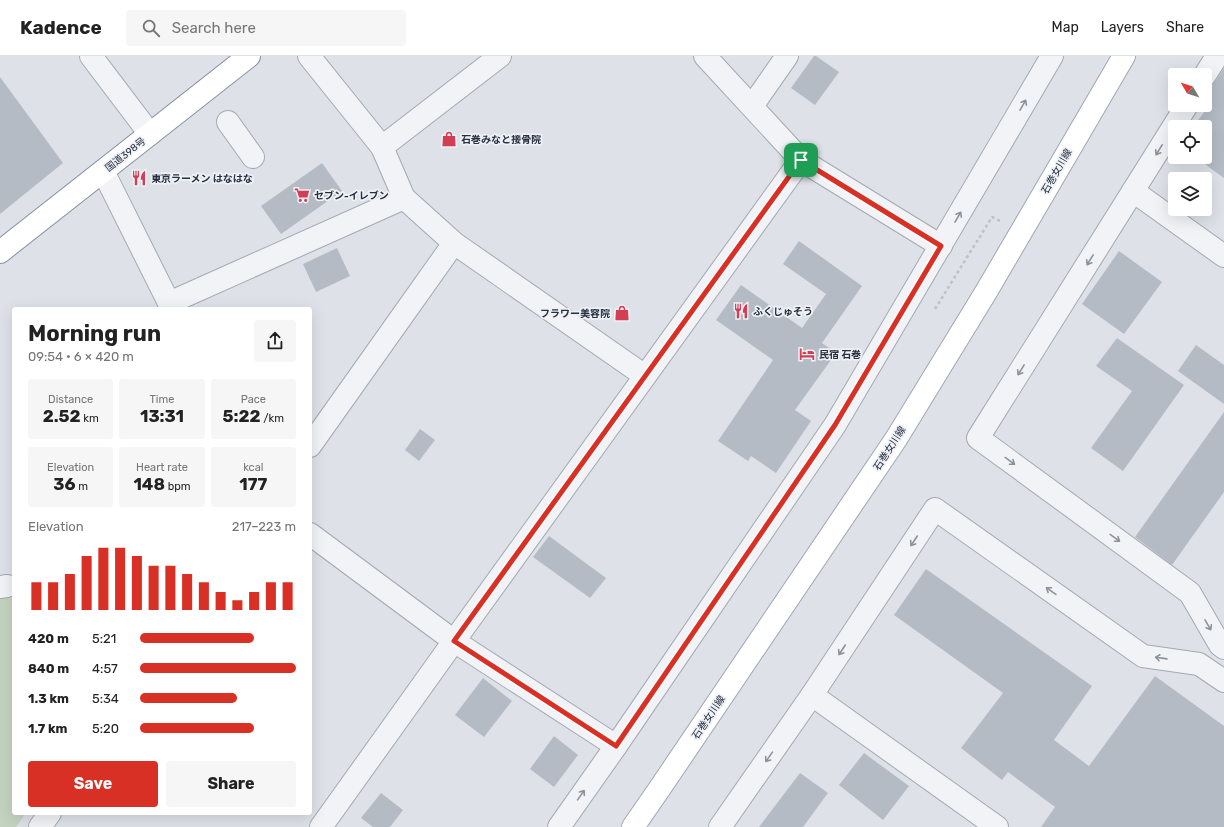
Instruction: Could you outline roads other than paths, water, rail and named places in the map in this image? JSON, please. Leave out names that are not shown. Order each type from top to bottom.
[{"type":"main road","name":"国道398号","points":[[0,252],[250,56]]},
{"type":"main road","name":"石巻女川線","points":[[633,827],[896,439],[990,285],[1124,56]]},
{"type":"street","points":[[91,56],[150,134]]},
{"type":"street","points":[[309,56],[382,147],[404,198],[454,243],[645,376]]},
{"type":"street","points":[[382,147],[500,56]]},
{"type":"street","points":[[705,56],[801,160],[941,246]]},
{"type":"street","points":[[752,106],[787,56]]},
{"type":"street","points":[[559,827],[835,425],[1052,56]]},
{"type":"street","points":[[1209,68],[1217,56]]},
{"type":"street","points":[[1182,112],[978,438],[1190,593],[1220,645],[1224,648]]},
{"type":"street","points":[[228,122],[253,157]]},
{"type":"street","points":[[321,827],[801,160]]},
{"type":"street","points":[[103,171],[171,306],[404,198]]},
{"type":"street","points":[[1133,191],[1224,256]]},
{"type":"street","points":[[312,443],[454,243]]},
{"type":"street","points":[[720,827],[812,695],[936,509],[1143,656],[1199,664],[1224,681]]},
{"type":"street","points":[[312,535],[454,641],[616,746]]},
{"type":"street","points":[[812,695],[997,827]]},
{"type":"street","points":[[40,827],[49,815]]},
{"type":"place","name":"石巻みなと接骨院","points":[[449,139]]},
{"type":"place","name":"東京ラーメン はなはな","points":[[139,178]]},
{"type":"place","name":"セブン-イレブン","points":[[302,195]]},
{"type":"place","name":"ふくじゅそう","points":[[741,311]]},
{"type":"place","name":"フラワー美容院","points":[[622,313]]},
{"type":"place","name":"民宿 石巻","points":[[807,354]]}]
